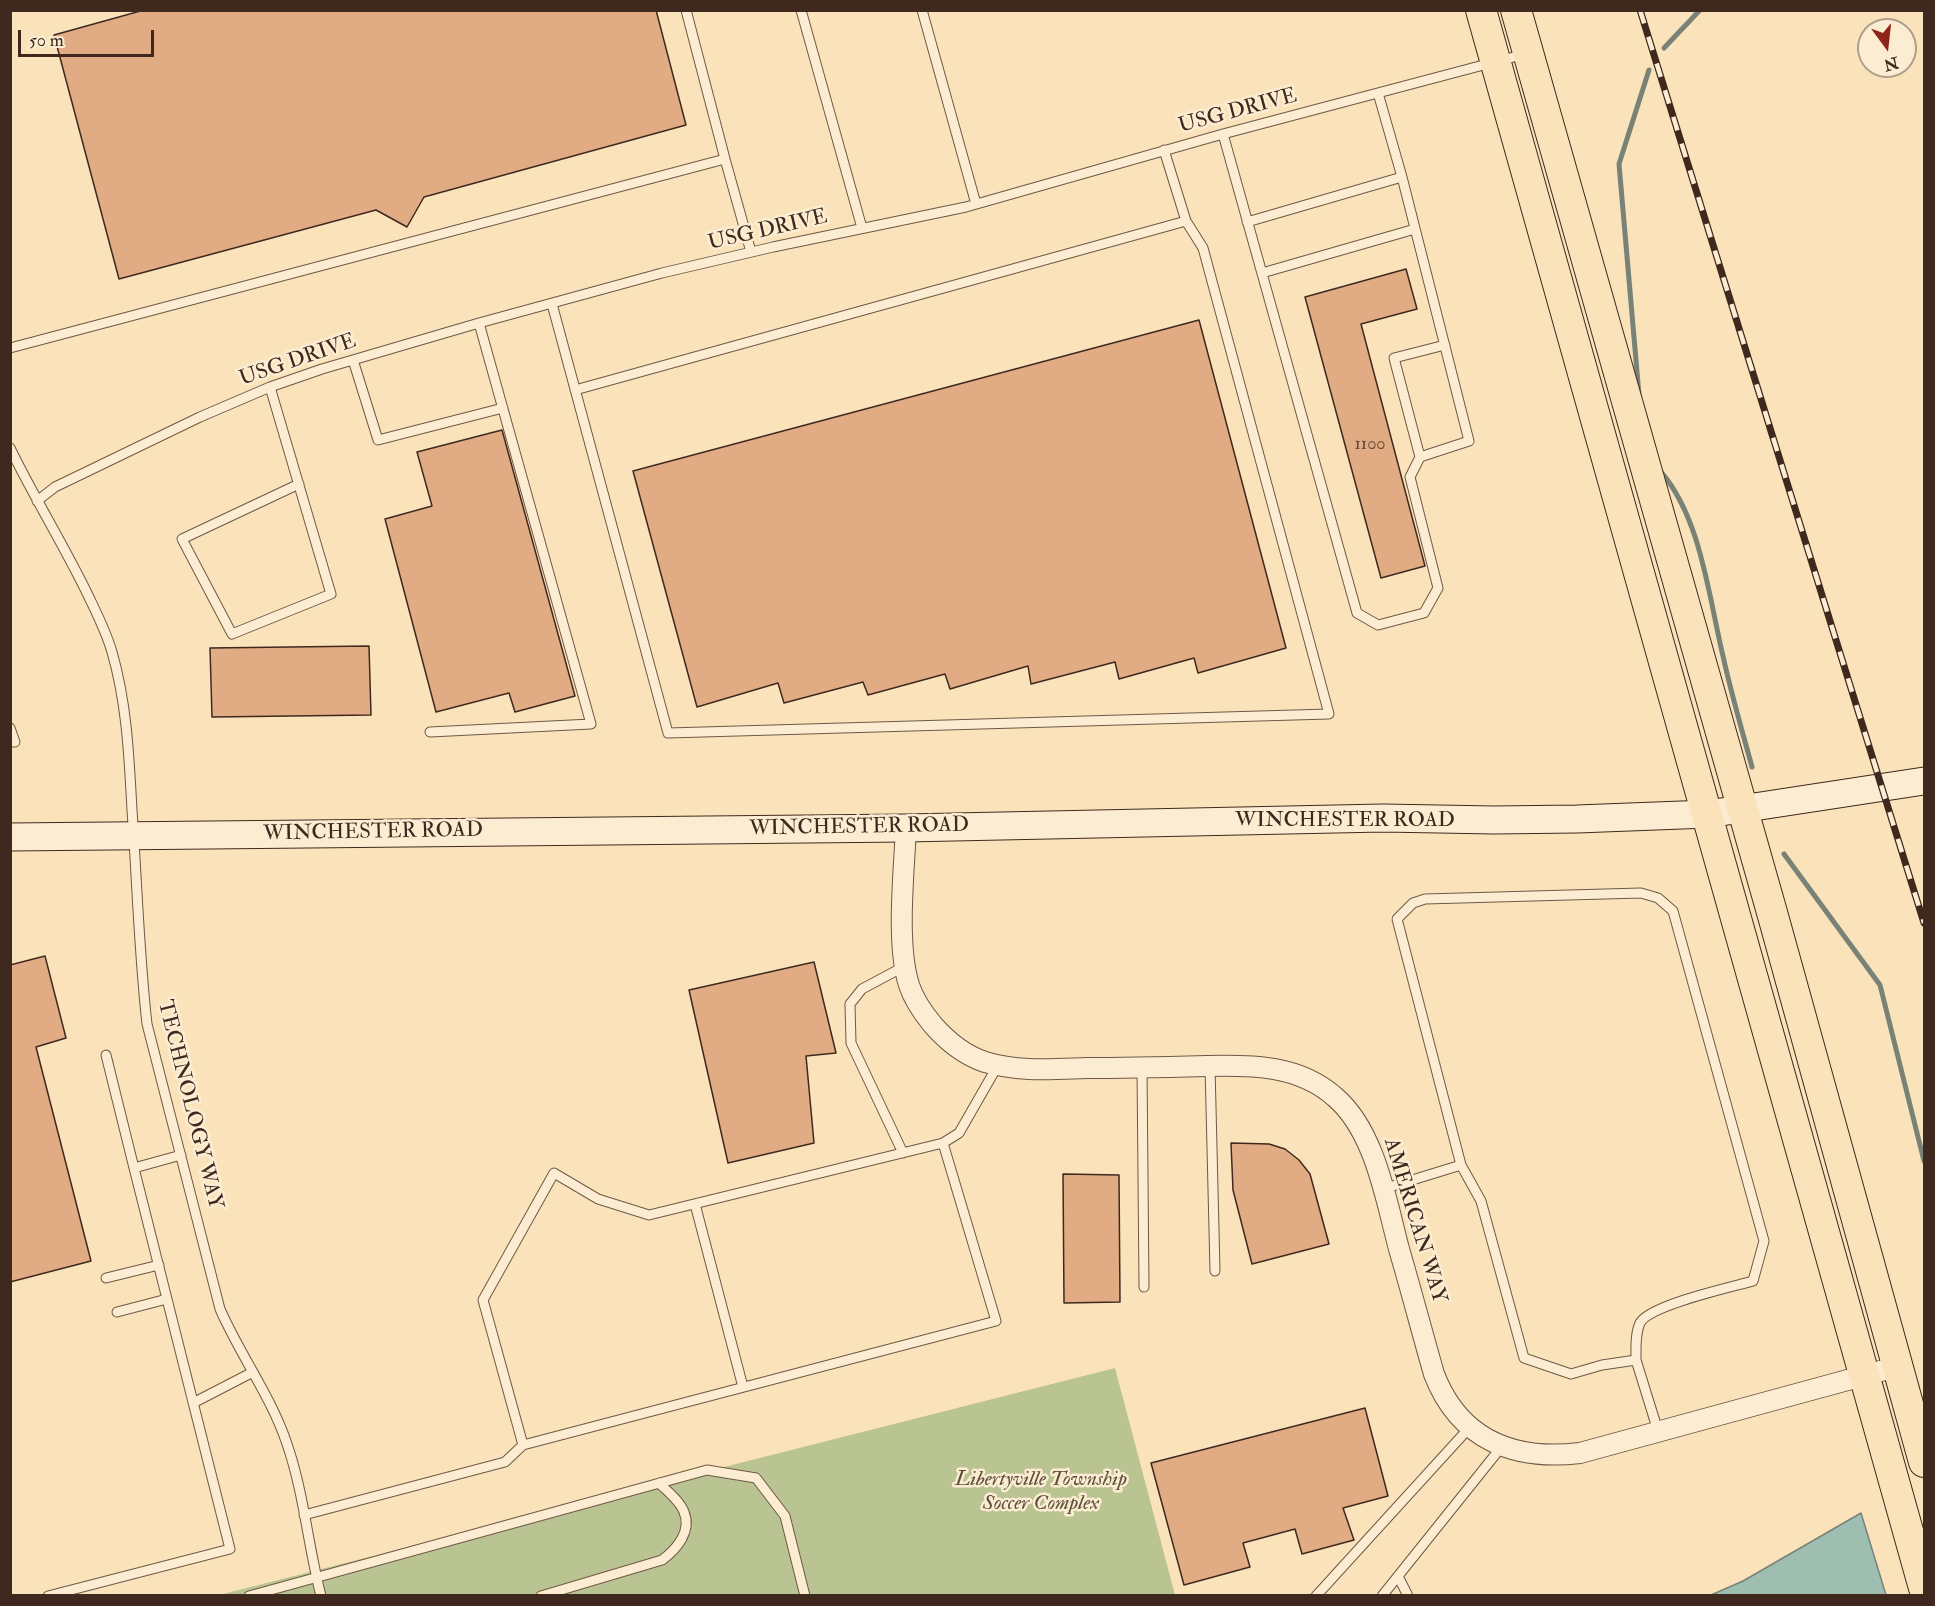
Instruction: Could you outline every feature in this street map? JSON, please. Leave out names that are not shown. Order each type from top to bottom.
[{"type":"main road","points":[[1481,10],[1924,1588]]},
{"type":"main road","points":[[1516,10],[1743,809],[1924,1462]]},
{"type":"main road","name":"WINCHESTER ROAD","points":[[10,837],[906,828],[1383,818],[1577,819],[1708,814],[1924,781]]},
{"type":"street","name":"AMERICAN WAY","points":[[906,828],[903,917],[908,983],[926,1017],[944,1038],[960,1050],[982,1061],[1024,1069],[1251,1065],[1293,1072],[1312,1081],[1335,1097],[1350,1113],[1365,1138],[1383,1189],[1439,1389],[1455,1414],[1492,1441],[1525,1453],[1555,1456],[1580,1453],[1899,1366]]},
{"type":"lane","points":[[686,10],[751,252]]},
{"type":"lane","points":[[801,10],[862,228]]},
{"type":"lane","points":[[922,10],[976,204]]},
{"type":"lane","name":"USG DRIVE","points":[[37,501],[56,487],[200,417],[270,387],[353,360],[663,273],[976,204],[1222,134],[1528,53]]},
{"type":"lane","points":[[1378,93],[1402,177],[1469,441],[1420,457]]},
{"type":"lane","points":[[1222,134],[1357,613],[1378,625],[1424,612],[1438,588],[1410,477],[1420,457],[1394,358],[1445,345]]},
{"type":"lane","points":[[552,304],[668,733],[1329,714],[1203,248],[1186,221],[1164,150]]},
{"type":"lane","points":[[10,348],[725,159]]},
{"type":"lane","points":[[1247,222],[1402,177]]},
{"type":"lane","points":[[575,390],[1186,221]]},
{"type":"lane","points":[[1262,273],[1415,229]]},
{"type":"lane","points":[[430,732],[591,724],[479,323]]},
{"type":"lane","points":[[353,360],[378,440],[503,408]]},
{"type":"lane","points":[[270,387],[299,484],[331,594],[232,634],[182,538],[299,484]]},
{"type":"lane","name":"TECHNOLOGY WAY","points":[[10,448],[74,566],[104,628],[112,651],[122,691],[128,737],[141,976],[147,1024],[220,1309],[232,1335],[266,1394],[287,1444],[321,1596]]},
{"type":"lane","points":[[10,728],[15,742],[10,742]]},
{"type":"lane","points":[[1636,1360],[1602,1365],[1571,1374],[1524,1358],[1481,1201],[1461,1165],[1396,919],[1413,903],[1425,900],[1641,893],[1658,898],[1673,911],[1764,1241],[1753,1281],[1656,1309],[1641,1321],[1636,1341],[1636,1360],[1658,1431]]},
{"type":"lane","points":[[903,1153],[851,1043],[850,1004],[861,989],[906,965]]},
{"type":"lane","points":[[48,1596],[230,1549],[106,1055]]},
{"type":"lane","points":[[524,1445],[483,1300],[554,1173],[598,1199],[649,1215],[695,1204],[944,1143],[959,1133],[998,1065]]},
{"type":"lane","points":[[1210,1066],[1215,1270]]},
{"type":"lane","points":[[1142,1067],[1144,1287]]},
{"type":"lane","points":[[304,1515],[506,1462],[524,1445],[996,1321],[944,1143]]},
{"type":"lane","points":[[134,1168],[181,1155]]},
{"type":"lane","points":[[1383,1189],[1461,1165]]},
{"type":"lane","points":[[695,1204],[743,1387]]},
{"type":"lane","points":[[106,1278],[159,1265]]},
{"type":"lane","points":[[117,1312],[167,1299]]},
{"type":"lane","points":[[193,1403],[253,1372]]},
{"type":"lane","points":[[1316,1596],[1470,1427]]},
{"type":"lane","points":[[1382,1596],[1503,1445]]},
{"type":"lane","points":[[249,1596],[707,1470],[756,1478],[785,1516],[805,1596]]},
{"type":"lane","points":[[541,1596],[662,1560],[676,1550],[686,1528],[684,1512],[659,1483]]},
{"type":"lane","points":[[1398,1576],[1408,1596]]},
{"type":"green space","name":"Libertyville Township Soccer Complex","points":[[1115,1368],[1175,1595],[215,1596]]},
{"type":"shaded area","points":[[1861,1513],[1886,1595],[1711,1595],[1743,1581]]},
{"type":"building","points":[[144,10],[656,10],[686,125],[424,197],[407,227],[376,210],[119,279],[54,35]]},
{"type":"building","points":[[1406,269],[1417,309],[1361,324],[1425,566],[1381,578],[1305,297]]},
{"type":"building","points":[[1199,320],[1286,648],[1198,673],[1194,658],[1119,679],[1115,662],[1031,684],[1028,666],[950,689],[945,674],[868,695],[863,682],[784,703],[778,683],[697,707],[633,471]]},
{"type":"building","points":[[502,430],[575,696],[515,712],[509,693],[436,712],[385,519],[432,506],[417,452]]},
{"type":"building","points":[[369,646],[371,715],[212,717],[210,648]]},
{"type":"building","points":[[45,956],[66,1038],[36,1047],[91,1261],[10,1282],[10,965]]},
{"type":"building","points":[[814,962],[836,1053],[806,1056],[814,1143],[728,1163],[689,990]]},
{"type":"building","points":[[1231,1143],[1269,1144],[1285,1149],[1299,1160],[1310,1174],[1329,1244],[1252,1264],[1233,1190]]},
{"type":"building","points":[[1063,1174],[1119,1175],[1120,1302],[1064,1303]]},
{"type":"building","points":[[1365,1408],[1388,1496],[1343,1508],[1354,1540],[1302,1554],[1295,1529],[1243,1543],[1250,1567],[1184,1585],[1151,1463]]},
{"type":"waterway","points":[[1664,48],[1700,10]]},
{"type":"waterway","points":[[1639,395],[1619,164],[1649,70]]},
{"type":"waterway","points":[[1661,472],[1675,491],[1695,535],[1752,767]]},
{"type":"waterway","points":[[1784,854],[1880,985],[1924,1161]]},
{"type":"railway","points":[[1640,10],[1924,923]]}]
